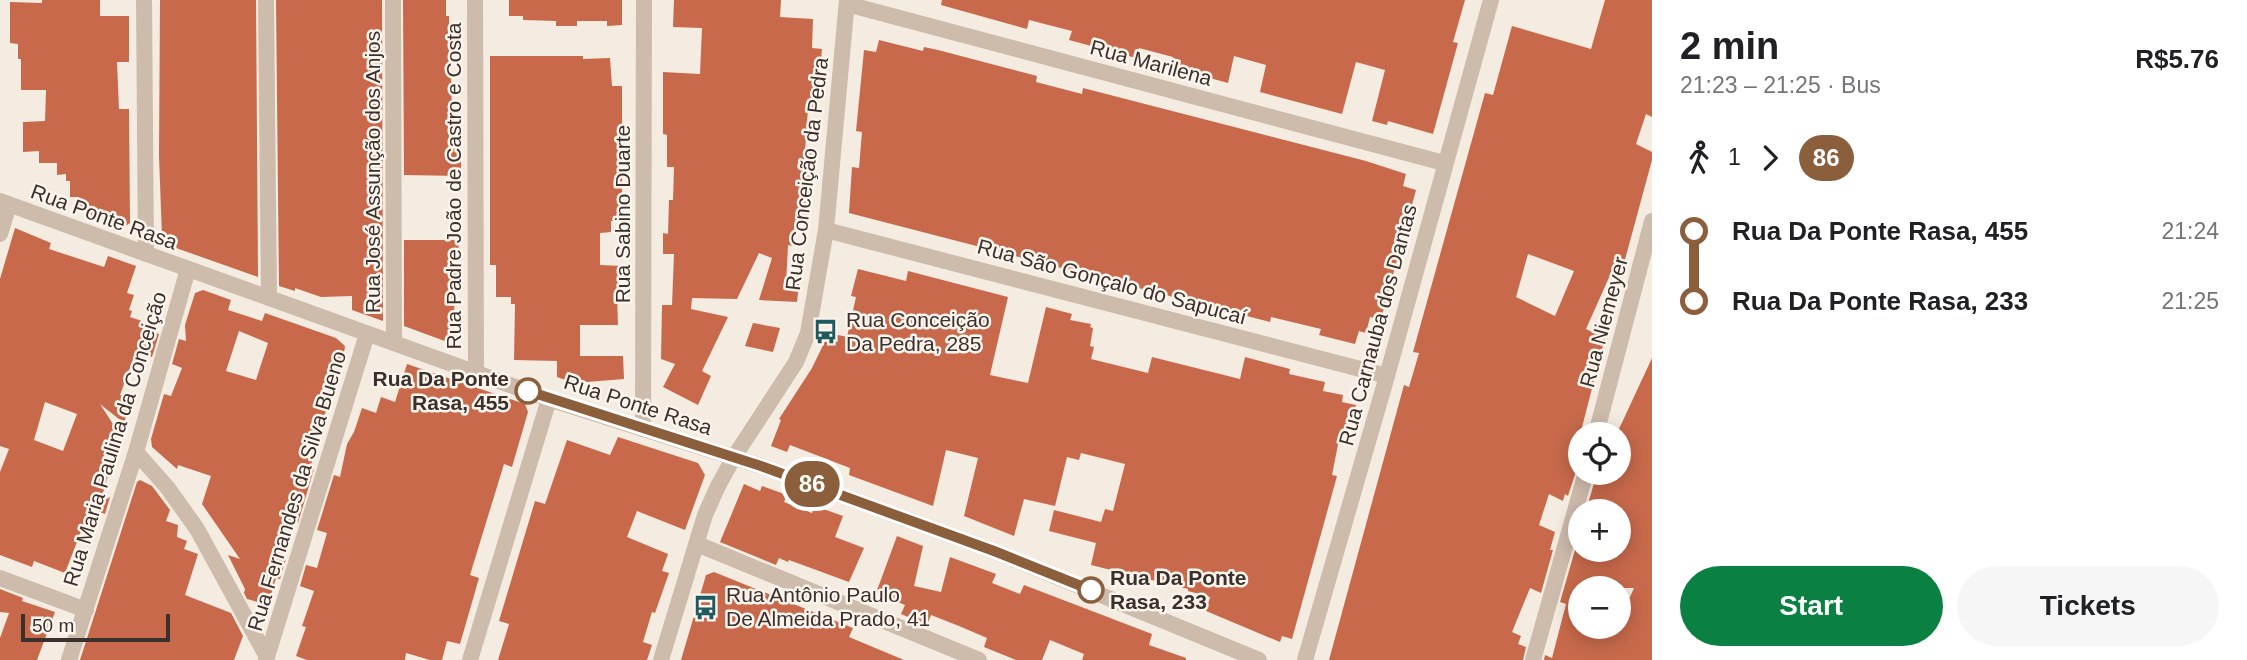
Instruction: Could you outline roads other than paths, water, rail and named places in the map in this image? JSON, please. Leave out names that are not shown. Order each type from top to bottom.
[{"type":"street","points":[[144,0],[146,254]]},
{"type":"street","points":[[266,0],[269,298]]},
{"type":"street","name":"Rua José Assunção dos Anjos","points":[[393,0],[394,343]]},
{"type":"street","name":"Rua Padre João de Castro e Costa","points":[[475,0],[476,372]]},
{"type":"street","name":"Rua Sabino Duarte","points":[[643,429],[644,0]]},
{"type":"street","name":"Rua Carnauba dos Dantas","points":[[1305,660],[1491,0]]},
{"type":"street","name":"Rua Marilena","points":[[847,2],[1444,163]]},
{"type":"street","name":"Rua Conceição da Pedra","points":[[661,660],[705,515],[734,457],[796,362],[808,333],[826,230],[847,2]]},
{"type":"street","points":[[0,234],[5,203]]},
{"type":"street","name":"Rua Ponte Rasa","points":[[5,203],[367,334],[549,398],[734,457],[994,551],[1259,660]]},
{"type":"street","name":"Rua Niemeyer","points":[[1599,422],[1652,221]]},
{"type":"street","name":"Rua São Gonçalo do Sapucaí","points":[[826,230],[1387,376]]},
{"type":"street","name":"Rua Maria Paulina da Conceição","points":[[69,660],[136,452],[188,269]]},
{"type":"street","name":"Rua Fernandes da Silva Bueno","points":[[267,659],[367,334]]},
{"type":"street","points":[[470,660],[549,398]]},
{"type":"street","points":[[136,452],[167,487],[197,529],[267,659]]},
{"type":"street","points":[[1534,660],[1582,485]]},
{"type":"street","points":[[697,544],[979,660]]},
{"type":"street","points":[[0,578],[86,610]]},
{"type":"place","name":"Rua Conceição Da Pedra, 285","points":[[826,332]]},
{"type":"place","name":"Rua Da Ponte Rasa, 455","points":[[528,391]]},
{"type":"place","name":"Rua Da Ponte Rasa, 233","points":[[1091,590]]},
{"type":"place","name":"Rua Antônio Paulo De Almeida Prado, 41","points":[[706,607]]}]
